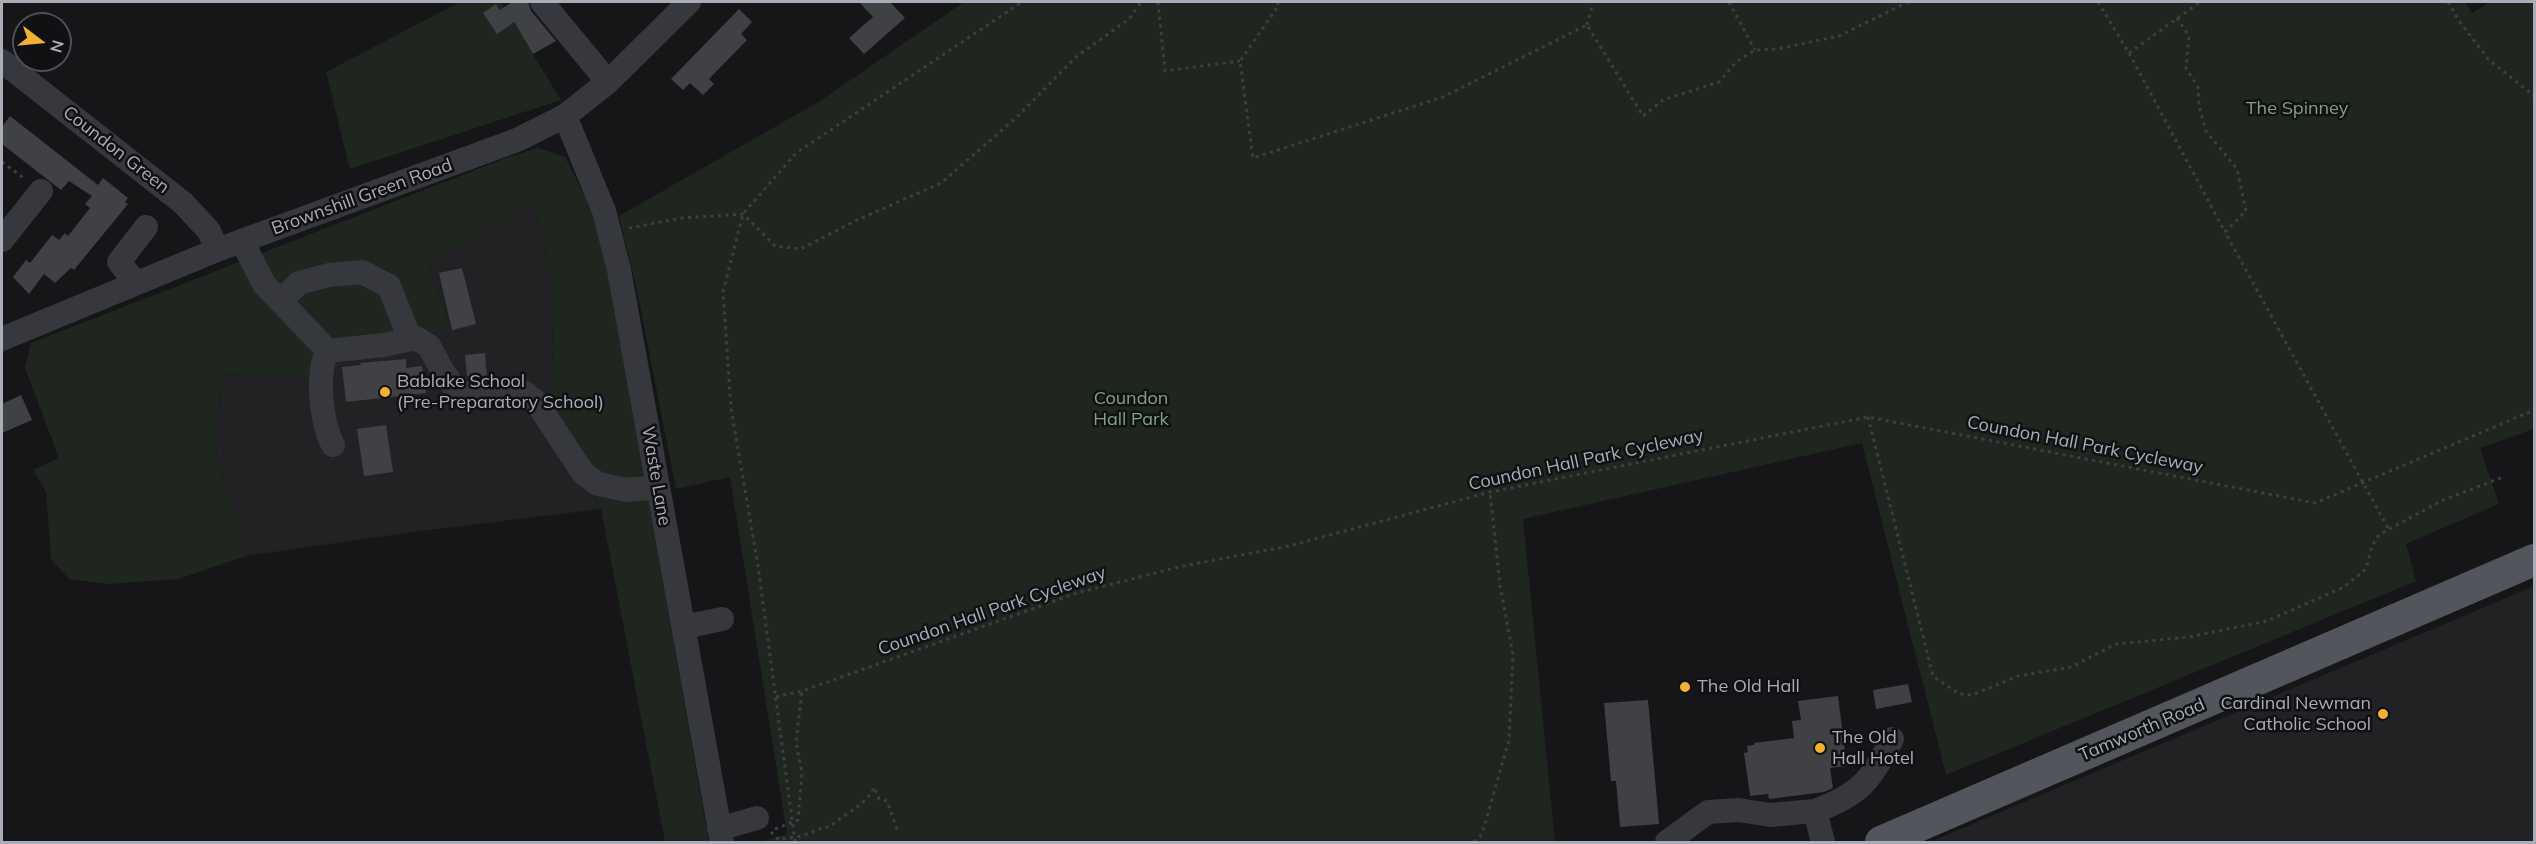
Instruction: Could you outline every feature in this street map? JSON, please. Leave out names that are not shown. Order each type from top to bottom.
[{"type":"main road","name":"Tamworth Road","points":[[1881,843],[2535,560]]},
{"type":"street","points":[[542,2],[608,82]]},
{"type":"street","name":"Brownshill Green Road","points":[[2,337],[217,250],[517,140],[565,116],[608,82],[689,2]]},
{"type":"street","name":"Coundon Green","points":[[2,61],[183,203],[209,231],[217,250]]},
{"type":"street","name":"Waste Lane","points":[[565,116],[604,211],[619,270],[721,836]]},
{"type":"street","points":[[2,240],[40,191]]},
{"type":"street","points":[[136,284],[119,262],[146,227]]},
{"type":"street","points":[[242,241],[264,284],[328,351]]},
{"type":"street","points":[[280,301],[299,283],[329,275],[362,272],[389,286],[410,339]]},
{"type":"street","points":[[328,351],[384,345],[416,338],[429,346],[443,372],[456,389],[466,394],[513,390],[525,393],[537,403],[583,473],[598,484],[627,490],[658,488]]},
{"type":"street","points":[[328,351],[322,369],[322,396],[326,432],[333,445]]},
{"type":"street","points":[[684,627],[722,619]]},
{"type":"street","points":[[1667,843],[1708,812],[1739,810],[1770,815],[1815,812],[1837,803],[1864,786],[1881,762],[1892,739]]},
{"type":"street","points":[[1815,812],[1823,843]]},
{"type":"street","points":[[721,836],[763,825]]},
{"type":"path","points":[[795,843],[776,697],[730,396],[723,292],[743,214],[796,153],[1022,2]]},
{"type":"path","points":[[610,232],[682,218],[743,214],[774,246],[801,249],[855,221],[941,183],[1017,117],[1076,57],[1130,19],[1142,2]]},
{"type":"path","points":[[1158,2],[1166,71],[1240,61]]},
{"type":"path","points":[[1277,2],[1279,5],[1240,61],[1253,158],[1443,98],[1587,25]]},
{"type":"path","points":[[1593,2],[1587,25],[1643,116],[1663,100],[1719,82],[1737,61],[1755,50],[1777,49],[1839,36],[1908,2]]},
{"type":"path","points":[[1729,2],[1755,50]]},
{"type":"path","points":[[2098,2],[2129,53],[2389,529]]},
{"type":"path","points":[[2129,53],[2200,2]]},
{"type":"path","points":[[2456,2],[2448,3],[2489,60],[2535,96]]},
{"type":"path","points":[[2177,18],[2189,36],[2186,68],[2199,87],[2199,106],[2206,131],[2237,169],[2246,211],[2225,232]]},
{"type":"path","points":[[2,162],[40,191]]},
{"type":"path","name":"Coundon Hall Park Cycleway","points":[[776,697],[802,691],[1077,593],[1183,566],[1289,546],[1490,492],[1868,417],[2315,503],[2535,410]]},
{"type":"path","points":[[1868,417],[1933,676],[1959,694],[1972,696],[2018,676],[2071,667],[2116,644],[2189,637],[2267,621],[2344,587],[2366,568],[2372,546],[2378,536],[2389,529],[2443,500],[2503,477]]},
{"type":"path","points":[[1474,843],[1482,834],[1509,740],[1513,655],[1500,585],[1490,492]]},
{"type":"path","points":[[763,825],[798,820],[802,772],[796,742],[802,691]]},
{"type":"path","points":[[763,825],[779,840],[795,835],[806,835],[817,827],[830,827],[839,818],[847,816],[869,799],[874,787],[879,799],[887,801],[898,832]]},
{"type":"shaded area","name":"Bablake School (Pre-Preparatory School)","points":[[533,202],[549,267],[553,347],[550,406],[601,509],[421,531],[246,556],[216,458],[221,375],[311,378],[318,341],[452,329],[428,265]]},
{"type":"shaded area","name":"Cardinal Newman Catholic School","points":[[2534,586],[2534,842],[1930,842]]},
{"type":"green space","points":[[460,2],[501,2],[561,100],[350,169],[326,72]]},
{"type":"green space","name":"Coundon Hall Park","points":[[964,2],[2465,2],[2472,13],[2490,2],[2534,2],[2534,429],[2480,448],[2499,504],[2406,544],[2416,581],[1946,775],[1862,443],[1523,519],[1555,842],[760,842],[787,834],[730,477],[676,489],[637,290],[619,216],[820,101]]},
{"type":"green space","points":[[538,148],[565,157],[599,224],[709,842],[665,842],[601,509],[550,406],[553,347],[549,267],[533,202],[428,265],[452,330],[318,341],[311,378],[221,375],[216,458],[246,556],[178,579],[108,584],[69,579],[51,559],[46,492],[33,470],[59,458],[25,368],[31,343],[506,158]]},
{"type":"building","points":[[512,2],[528,2],[531,11],[556,41],[533,54],[514,22],[497,34],[483,13],[496,4],[500,10]]},
{"type":"building","points":[[859,2],[890,2],[905,18],[864,54],[849,38],[873,17]]},
{"type":"building","points":[[739,9],[752,22],[741,34],[747,40],[709,79],[714,84],[703,95],[690,83],[683,90],[671,79]]},
{"type":"building","points":[[10,116],[98,185],[103,178],[128,198],[125,202],[128,204],[74,270],[71,268],[55,283],[44,274],[29,294],[13,277],[26,260],[30,263],[52,235],[59,240],[65,233],[68,236],[90,208],[85,204],[92,196],[69,181],[61,190],[2,144],[2,127]]},
{"type":"building","points":[[462,268],[476,324],[452,330],[439,273]]},
{"type":"building","points":[[485,353],[487,378],[474,379],[473,376],[467,376],[465,355]]},
{"type":"building","points":[[406,359],[406,368],[422,366],[426,393],[346,402],[342,367]]},
{"type":"building","points":[[21,395],[32,420],[2,433],[2,404]]},
{"type":"building","points":[[386,425],[393,472],[364,476],[357,429]]},
{"type":"building","points":[[1908,684],[1912,702],[1876,709],[1873,690]]},
{"type":"building","name":"The Old Hall Hotel","points":[[1838,696],[1847,766],[1830,768],[1833,788],[1824,792],[1769,799],[1768,794],[1750,796],[1744,753],[1748,752],[1747,746],[1794,738],[1792,721],[1801,720],[1798,701]]},
{"type":"building","points":[[1648,700],[1659,824],[1620,827],[1616,781],[1611,781],[1604,703]]},
{"type":"place","name":"Bablake School (Pre-Preparatory School)","points":[[385,392]]},
{"type":"place","name":"The Old Hall","points":[[1685,687]]},
{"type":"place","name":"Cardinal Newman Catholic School","points":[[2383,714]]},
{"type":"place","name":"The Old Hall Hotel","points":[[1820,748]]},
{"type":"park label","name":"The Spinney","points":[[2297,109]]}]
